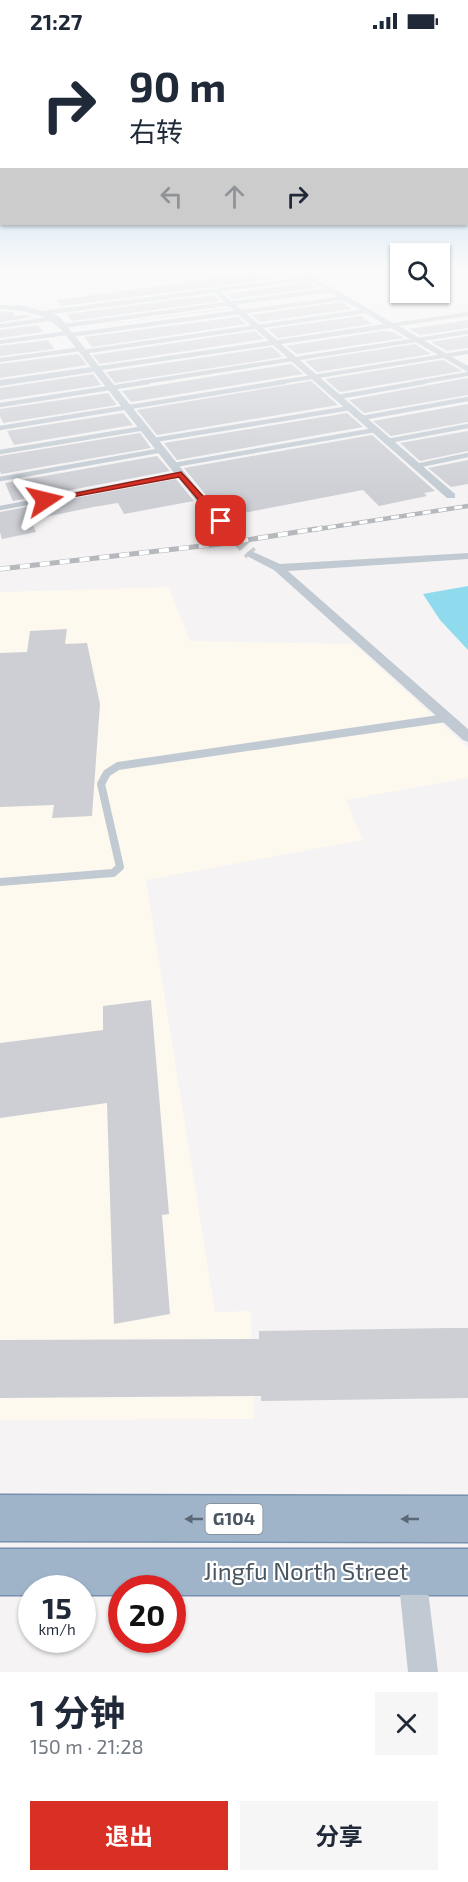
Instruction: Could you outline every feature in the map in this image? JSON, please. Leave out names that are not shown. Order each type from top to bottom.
[{"type":"highway","name":"G104","points":[[0,1518],[468,1519]]},
{"type":"highway","name":"Jingfu North Street","points":[[0,1572],[468,1572]]},
{"type":"street","points":[[78,345],[181,474],[236,537]]},
{"type":"street","points":[[0,383],[255,345]]},
{"type":"street","points":[[278,345],[452,496]]},
{"type":"street","points":[[427,345],[468,369]]},
{"type":"street","points":[[251,554],[278,568],[468,737]]},
{"type":"street","points":[[278,568],[364,565],[468,556]]},
{"type":"street","points":[[412,1572],[423,1672]]},
{"type":"lane","points":[[0,360],[120,345]]},
{"type":"lane","points":[[0,405],[387,345]]},
{"type":"lane","points":[[0,428],[468,352]]},
{"type":"lane","points":[[338,397],[468,374]]},
{"type":"lane","points":[[362,418],[468,399]]},
{"type":"lane","points":[[154,440],[350,408]]},
{"type":"lane","points":[[388,441],[468,426]]},
{"type":"lane","points":[[0,452],[145,428]]},
{"type":"lane","points":[[174,465],[375,430]]},
{"type":"lane","points":[[0,479],[163,450]]},
{"type":"lane","points":[[416,466],[468,455]]},
{"type":"lane","points":[[0,508],[181,474]]},
{"type":"lane","points":[[0,882],[113,873],[120,867],[101,784],[107,773],[118,766],[446,718]]},
{"type":"shaded area","points":[[169,587],[190,641],[354,644],[468,748],[468,778],[346,800],[363,840],[146,880],[215,1312],[251,1311],[254,1419],[0,1420],[0,592]]},
{"type":"water","points":[[468,586],[468,650],[440,620],[423,594]]},
{"type":"building","points":[[51,345],[54,349],[0,356],[0,346]]},
{"type":"building","points":[[160,345],[224,345],[100,364],[93,355]]},
{"type":"building","points":[[292,345],[357,345],[297,354],[286,346]]},
{"type":"building","points":[[408,345],[417,345],[431,354],[317,372],[305,361]]},
{"type":"building","points":[[436,345],[468,345],[468,348],[447,351]]},
{"type":"building","points":[[272,347],[283,357],[115,383],[106,372]]},
{"type":"building","points":[[78,354],[87,365],[0,378],[0,364]]},
{"type":"building","points":[[443,360],[462,371],[340,392],[325,379]]},
{"type":"building","points":[[291,364],[303,374],[131,402],[122,391]]},
{"type":"building","points":[[93,374],[101,385],[0,400],[0,388]]},
{"type":"building","points":[[468,378],[468,395],[364,413],[349,400]]},
{"type":"building","points":[[311,381],[338,405],[157,435],[137,410]]},
{"type":"building","points":[[108,393],[117,405],[3,423],[0,416],[0,409]]},
{"type":"building","points":[[468,404],[468,422],[391,436],[373,421]]},
{"type":"building","points":[[123,413],[133,425],[14,445],[7,431]]},
{"type":"building","points":[[347,413],[363,427],[177,460],[164,443]]},
{"type":"building","points":[[468,431],[468,451],[420,461],[400,443]]},
{"type":"building","points":[[140,433],[151,448],[1,474],[0,471],[0,456]]},
{"type":"building","points":[[372,435],[435,491],[424,493],[427,496],[379,506],[363,490],[238,514],[229,501],[213,504],[184,468]]},
{"type":"building","points":[[157,456],[170,471],[13,501],[5,483]]},
{"type":"building","points":[[468,460],[468,484],[451,487],[428,468]]},
{"type":"building","points":[[176,479],[194,501],[124,514],[118,503],[93,507],[31,520],[36,532],[2,539],[0,512]]},
{"type":"building","points":[[67,629],[65,644],[87,643],[100,704],[92,816],[52,818],[54,805],[0,807],[0,653],[27,652],[30,631]]},
{"type":"building","points":[[151,1000],[169,1214],[162,1215],[170,1314],[114,1324],[107,1103],[0,1118],[0,1043],[103,1030],[103,1006]]},
{"type":"building","points":[[468,1328],[468,1398],[261,1401],[261,1396],[0,1398],[0,1340],[259,1339],[259,1331]]},
{"type":"tunnel","points":[[236,537],[251,554]]},
{"type":"railway","points":[[312,530],[468,506]]},
{"type":"railway","points":[[0,569],[228,543],[322,528]]},
{"type":"route","points":[[45,500],[181,474],[221,521]]}]
